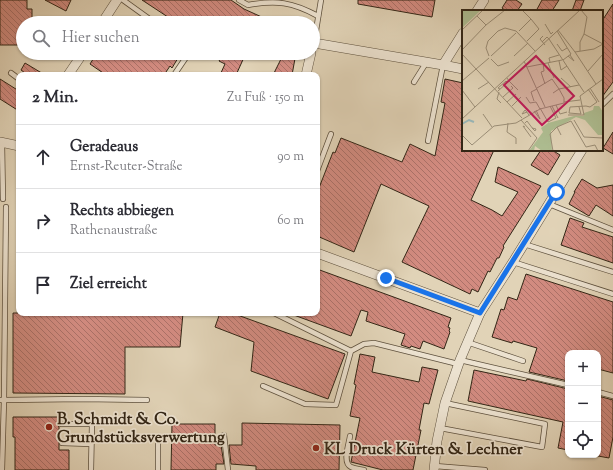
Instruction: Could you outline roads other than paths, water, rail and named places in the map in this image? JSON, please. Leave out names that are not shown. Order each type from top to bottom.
[{"type":"street","points":[[107,16],[118,0]]},
{"type":"street","points":[[478,10],[484,0]]},
{"type":"street","points":[[443,65],[462,35]]},
{"type":"street","points":[[320,45],[462,69]]},
{"type":"street","points":[[72,72],[78,60]]},
{"type":"street","points":[[307,72],[309,60]]},
{"type":"street","points":[[1,142],[16,145]]},
{"type":"street","points":[[434,468],[445,403],[459,362],[480,313],[581,151]]},
{"type":"street","points":[[320,254],[480,313]]},
{"type":"lane","points":[[123,0],[146,16]]},
{"type":"lane","points":[[239,0],[248,5],[260,2],[281,1],[299,6],[318,16],[321,0]]},
{"type":"lane","points":[[176,72],[184,60]]},
{"type":"lane","points":[[414,82],[426,63]]},
{"type":"lane","points":[[428,142],[443,65]]},
{"type":"lane","points":[[10,73],[16,77]]},
{"type":"lane","points":[[603,104],[613,94]]},
{"type":"lane","points":[[320,163],[331,134]]},
{"type":"lane","points":[[1,142],[3,199]]},
{"type":"lane","points":[[549,204],[613,230]]},
{"type":"lane","points":[[2,470],[3,223],[6,207]]},
{"type":"lane","points":[[524,244],[613,272]]},
{"type":"lane","points":[[513,262],[613,294]]},
{"type":"lane","points":[[280,316],[351,351]]},
{"type":"lane","points":[[467,342],[523,361]]},
{"type":"lane","points":[[263,386],[305,404],[336,405],[351,351],[364,344],[374,343],[565,384]]},
{"type":"lane","points":[[601,393],[613,396]]},
{"type":"lane","points":[[2,400],[147,400]]},
{"type":"lane","points":[[440,428],[542,447],[545,424],[445,403]]},
{"type":"lane","points":[[61,424],[92,424],[91,470]]},
{"type":"lane","points":[[224,435],[228,470]]},
{"type":"lane","points":[[350,436],[346,461],[347,465],[351,468],[364,470]]},
{"type":"lane","points":[[158,441],[158,470]]},
{"type":"lane","points":[[62,443],[91,444]]},
{"type":"lane","points":[[434,468],[485,470]]},
{"type":"place","name":"B. Schmidt & Co. Grundstücksverwertung","points":[[49,427]]},
{"type":"place","name":"KL Druck Kürten & Lechner","points":[[316,448]]}]
